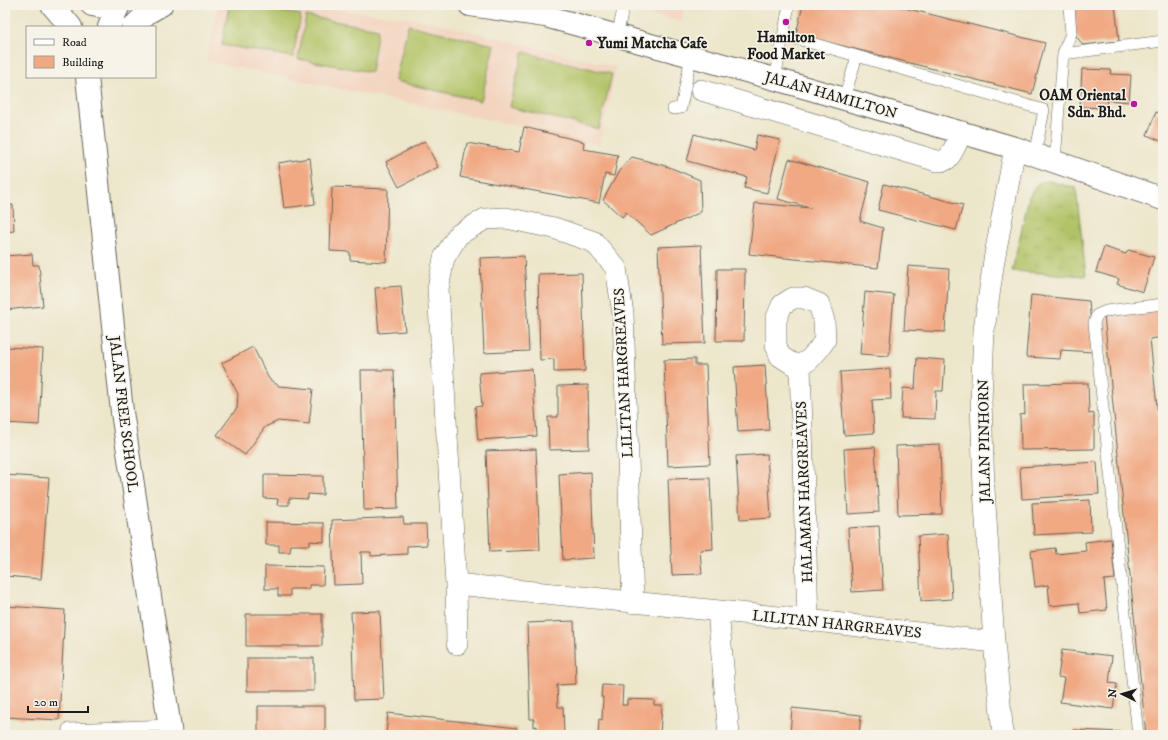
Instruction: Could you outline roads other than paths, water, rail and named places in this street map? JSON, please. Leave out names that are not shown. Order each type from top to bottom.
[{"type":"main road","points":[[52,5],[70,26]]},
{"type":"main road","points":[[74,5],[81,26]]},
{"type":"main road","points":[[92,5],[103,7],[110,5]]},
{"type":"main road","points":[[109,26],[119,5]]},
{"type":"main road","points":[[134,26],[147,13],[161,5]]},
{"type":"main road","name":"JALAN HAMILTON","points":[[470,5],[546,11],[617,36],[962,132],[1163,198]]},
{"type":"main road","name":"JALAN FREE SCHOOL","points":[[89,82],[122,412],[170,730]]},
{"type":"street","points":[[701,90],[943,161],[951,155],[962,132]]},
{"type":"street","name":"JALAN PINHORN","points":[[1003,735],[994,642],[984,489],[981,402],[984,330],[994,260],[1035,155]]},
{"type":"street","name":"LILITAN HARGREAVES","points":[[457,644],[456,584],[438,289],[444,258],[458,235],[485,219],[506,218],[554,228],[594,242],[616,268],[623,314],[633,602]]},
{"type":"street","name":"HALAMAN HARGREAVES","points":[[800,365],[808,620]]},
{"type":"street","name":"LILITAN HARGREAVES","points":[[456,584],[808,620],[994,642]]},
{"type":"street","points":[[718,611],[729,735]]},
{"type":"lane","points":[[617,36],[624,5]]},
{"type":"lane","points":[[775,79],[789,5]]},
{"type":"lane","points":[[1035,155],[1063,54],[1072,34],[1068,5]]},
{"type":"lane","points":[[784,35],[1044,110],[1035,155]]},
{"type":"lane","points":[[1063,54],[1163,41]]},
{"type":"lane","points":[[672,108],[681,108],[691,56]]},
{"type":"lane","points":[[844,99],[857,56]]},
{"type":"lane","points":[[1138,735],[1094,323],[1097,316],[1106,311],[1163,304]]},
{"type":"lane","points":[[68,729],[170,730]]},
{"type":"place","name":"Hamilton Food Market","points":[[786,22]]},
{"type":"place","name":"Yumi Matcha Cafe","points":[[589,43]]},
{"type":"place","name":"OAM Oriental Sdn. Bhd.","points":[[1134,104]]}]
